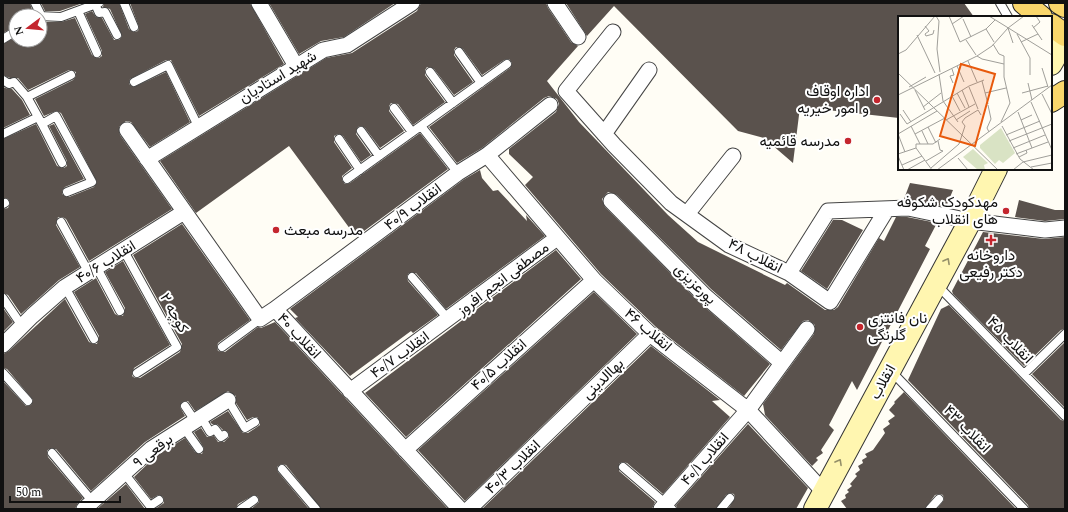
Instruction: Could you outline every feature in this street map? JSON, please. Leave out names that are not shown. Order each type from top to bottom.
[{"type":"main road","points":[[1024,3],[1040,16]]},
{"type":"main road","points":[[1060,3],[1065,6],[1065,15]]},
{"type":"main road","points":[[1052,26],[1065,35]]},
{"type":"main road","points":[[1052,62],[1065,38]]},
{"type":"main road","points":[[1052,100],[1065,92]]},
{"type":"main road","name":"انقلاب","points":[[819,500],[970,221],[996,170]]},
{"type":"street","points":[[259,3],[296,66]]},
{"type":"street","points":[[555,3],[578,37]]},
{"type":"street","name":"شهید استادیان","points":[[147,159],[198,126],[323,50],[347,45],[405,5]]},
{"type":"street","name":"انقلاب ۴۸","points":[[613,32],[566,91],[604,134],[671,203],[730,245],[789,273],[828,211],[908,208],[970,221],[1045,230],[1065,228]]},
{"type":"street","points":[[604,134],[649,70]]},
{"type":"street","name":"انقلاب ۴۰/۹","points":[[275,309],[458,173],[486,155],[550,105]]},
{"type":"street","name":"انقلاب ۴۰","points":[[127,130],[260,319],[275,309],[460,509]]},
{"type":"street","name":"انقلاب ۴۶","points":[[486,155],[594,280],[650,334],[748,410],[819,500]]},
{"type":"street","points":[[687,214],[733,156]]},
{"type":"street","name":"پورعزیزی","points":[[611,201],[705,296],[782,363]]},
{"type":"street","points":[[789,273],[830,302],[887,209]]},
{"type":"street","name":"انقلاب ۴۰/۶","points":[[3,345],[27,321],[66,287],[184,212]]},
{"type":"street","name":"مصطفی انجم افروز","points":[[449,320],[557,238]]},
{"type":"street","name":"انقلاب ۴۰/۵","points":[[405,450],[594,280]]},
{"type":"street","name":"انقلاب ۴۰/۷","points":[[350,391],[449,320]]},
{"type":"street","points":[[748,410],[807,330]]},
{"type":"street","name":"بهاالدینی","points":[[556,424],[650,334]]},
{"type":"street","name":"برقعی ۹","points":[[89,505],[151,449],[194,422],[221,400]]},
{"type":"street","name":"انقلاب ۴۰/۱","points":[[666,507],[748,410]]},
{"type":"street","name":"انقلاب ۴۰/۳","points":[[469,509],[556,424]]},
{"type":"lane","points":[[124,3],[134,27]]},
{"type":"lane","points":[[1000,3],[1007,16]]},
{"type":"lane","points":[[48,16],[61,17],[97,4],[99,13],[105,12],[117,36]]},
{"type":"lane","points":[[78,11],[97,53]]},
{"type":"lane","points":[[459,52],[481,82]]},
{"type":"lane","points":[[134,82],[168,64],[198,126]]},
{"type":"lane","points":[[347,179],[507,64]]},
{"type":"lane","points":[[430,72],[453,103]]},
{"type":"lane","points":[[27,97],[71,75]]},
{"type":"lane","points":[[3,80],[9,84],[14,82],[27,97],[62,163]]},
{"type":"lane","points":[[394,108],[412,132]]},
{"type":"lane","points":[[3,134],[56,116],[92,182],[67,192]]},
{"type":"lane","points":[[421,126],[458,173]]},
{"type":"lane","points":[[361,131],[379,156]]},
{"type":"lane","points":[[339,139],[360,170]]},
{"type":"lane","points":[[61,222],[120,311]]},
{"type":"lane","name":"کوچه ۲","points":[[124,251],[177,347],[137,373]]},
{"type":"lane","points":[[412,277],[449,320]]},
{"type":"lane","name":"انقلاب ۴۵","points":[[936,283],[1065,416]]},
{"type":"lane","points":[[66,287],[94,339]]},
{"type":"lane","points":[[3,298],[27,321]]},
{"type":"lane","points":[[222,346],[260,319]]},
{"type":"lane","points":[[1024,374],[1065,334]]},
{"type":"lane","name":"انقلاب ۴۳","points":[[890,369],[1024,509]]},
{"type":"lane","points":[[3,373],[28,401]]},
{"type":"lane","points":[[221,400],[245,428],[255,422]]},
{"type":"lane","points":[[185,406],[194,422],[199,449]]},
{"type":"lane","points":[[194,422],[210,432],[215,429],[221,437],[224,435]]},
{"type":"lane","points":[[52,453],[89,505]]},
{"type":"lane","points":[[624,467],[666,507]]},
{"type":"lane","points":[[282,469],[316,509]]},
{"type":"lane","points":[[124,473],[150,506],[159,500]]},
{"type":"lane","points":[[721,509],[730,498]]},
{"type":"lane","points":[[930,509],[939,499]]},
{"type":"lane","points":[[241,509],[254,500]]},
{"type":"building","points":[[3,3],[30,3],[32,8],[8,8],[8,30],[3,33]]},
{"type":"building","points":[[41,3],[83,3],[60,11],[48,11],[48,8],[44,8]]},
{"type":"building","points":[[104,3],[119,3],[129,29],[134,32],[138,31],[139,27],[130,3],[250,3],[284,64],[199,116],[171,60],[166,60],[130,79],[129,84],[134,87],[166,72],[190,122],[150,147],[131,122],[126,121],[119,127],[120,135],[172,209],[89,261],[66,219],[58,217],[56,225],[80,267],[59,280],[21,314],[8,295],[3,293],[3,209],[8,208],[10,203],[8,199],[3,198],[3,139],[36,124],[57,166],[64,168],[67,166],[67,161],[49,126],[54,124],[84,179],[65,187],[62,194],[69,197],[94,187],[97,182],[61,113],[56,111],[44,116],[35,99],[73,80],[76,76],[76,72],[69,70],[28,90],[18,78],[10,78],[3,75],[3,44],[8,41],[8,48],[48,48],[48,22],[61,22],[75,18],[92,55],[99,58],[102,56],[102,51],[85,14],[92,11],[96,17],[102,18],[114,40],[119,40],[122,36],[110,9],[103,7]]},
{"type":"building","points":[[269,3],[395,3],[344,37],[321,41],[299,54]]},
{"type":"building","points":[[421,3],[546,3],[571,42],[578,46],[547,81],[579,122],[668,215],[698,242],[785,285],[787,283],[825,310],[834,310],[838,307],[879,238],[884,241],[896,217],[907,217],[937,223],[925,246],[930,249],[857,390],[852,381],[829,425],[834,430],[821,450],[823,453],[816,458],[818,460],[812,466],[765,415],[763,404],[814,334],[815,325],[808,320],[803,321],[781,350],[711,289],[617,195],[608,192],[602,199],[605,207],[699,302],[770,364],[744,396],[656,327],[601,274],[525,185],[533,177],[509,154],[509,149],[556,112],[559,104],[557,99],[549,96],[544,98],[482,148],[457,163],[429,127],[510,68],[512,63],[509,59],[504,60],[482,75],[463,49],[456,47],[454,50],[454,55],[473,82],[454,95],[434,69],[427,67],[425,70],[425,75],[445,102],[413,125],[398,104],[391,103],[389,106],[389,111],[404,131],[380,148],[365,128],[361,126],[358,127],[356,134],[371,155],[361,162],[343,136],[338,134],[334,136],[334,142],[352,168],[342,176],[342,180],[345,184],[350,183],[420,133],[448,169],[356,237],[289,146],[196,213],[160,161],[326,58],[352,53],[417,11]]},
{"type":"building","points":[[566,3],[964,3],[973,16],[898,16],[898,118],[800,107],[793,163],[764,138],[738,131],[614,6],[587,36]]},
{"type":"building","points":[[3,87],[12,89],[22,100],[30,115],[3,128]]},
{"type":"building","points":[[480,170],[482,178],[493,191],[498,190],[527,221],[526,215],[545,236],[446,309],[416,273],[409,273],[407,276],[408,281],[438,315],[413,333],[411,331],[350,376],[295,318],[298,317],[290,309],[463,180]]},
{"type":"building","points":[[910,183],[953,190],[946,207],[904,199]]},
{"type":"building","points":[[1019,200],[1055,210],[1065,210],[1065,219],[1045,221],[1015,217]]},
{"type":"building","points":[[833,220],[842,220],[863,230],[827,289],[801,271]]},
{"type":"building","points":[[182,224],[250,320],[218,343],[218,351],[225,352],[258,327],[261,328],[275,322],[448,509],[321,509],[286,465],[281,464],[277,467],[278,472],[309,509],[251,509],[259,502],[258,497],[254,495],[238,504],[236,509],[155,509],[164,503],[163,497],[158,495],[151,499],[134,477],[156,456],[185,438],[195,452],[202,454],[204,448],[194,432],[201,428],[207,437],[214,436],[218,442],[224,442],[229,437],[228,432],[223,430],[217,424],[212,424],[210,422],[228,411],[243,433],[248,433],[260,425],[257,417],[247,420],[236,403],[236,396],[228,391],[195,411],[188,401],[182,402],[180,407],[185,416],[145,442],[91,491],[56,449],[49,449],[47,451],[48,457],[83,498],[75,509],[3,509],[3,381],[26,406],[31,405],[33,400],[7,369],[3,368],[3,354],[9,351],[65,299],[89,342],[97,344],[99,336],[74,292],[96,278],[115,314],[123,316],[125,308],[105,272],[123,261],[170,345],[134,368],[132,376],[135,378],[140,378],[180,352],[182,344],[133,255]]},
{"type":"building","points":[[983,232],[1044,239],[1065,237],[1065,329],[1061,330],[1024,366],[953,294],[952,291]]},
{"type":"building","points":[[556,250],[581,279],[406,437],[365,393]]},
{"type":"building","points":[[594,292],[637,334],[465,501],[418,450]]},
{"type":"building","points":[[949,305],[1061,420],[1065,421],[1065,509],[1029,509],[1028,505],[908,380],[941,309]]},
{"type":"building","points":[[3,308],[13,322],[3,332]]},
{"type":"building","points":[[1065,342],[1065,408],[1032,374]]},
{"type":"building","points":[[651,346],[720,400],[712,401],[730,417],[663,494],[627,463],[622,462],[619,464],[619,471],[655,502],[652,509],[482,509]]},
{"type":"building","points":[[904,392],[1016,509],[937,509],[944,500],[943,495],[940,494],[935,495],[925,509],[847,509],[841,501],[846,498],[845,495],[849,492],[847,490],[852,486],[850,484],[857,476],[855,474],[860,470],[858,466],[863,463],[862,460],[867,457],[865,454],[873,450],[885,433],[883,429],[890,424],[888,421],[895,416],[889,410],[895,403],[894,402]]},
{"type":"building","points":[[748,424],[808,488],[796,509],[728,509],[735,498],[734,494],[730,493],[726,495],[716,509],[677,509],[676,505]]},
{"type":"building","points":[[126,484],[145,509],[97,509]]},
{"type":"place","name":"اداره اوقاف و امور خیریه","points":[[877,100]]},
{"type":"place","name":"مدرسه قائمیه","points":[[848,141]]},
{"type":"place","name":"مهدکودک شکوفه های انقلاب","points":[[1006,211]]},
{"type":"place","name":"مدرسه مبعث","points":[[276,230]]},
{"type":"place","name":"داروخانه دکتر رفیعی","points":[[991,240]]},
{"type":"place","name":"نان فانتزی گلرنگی","points":[[860,327]]}]
